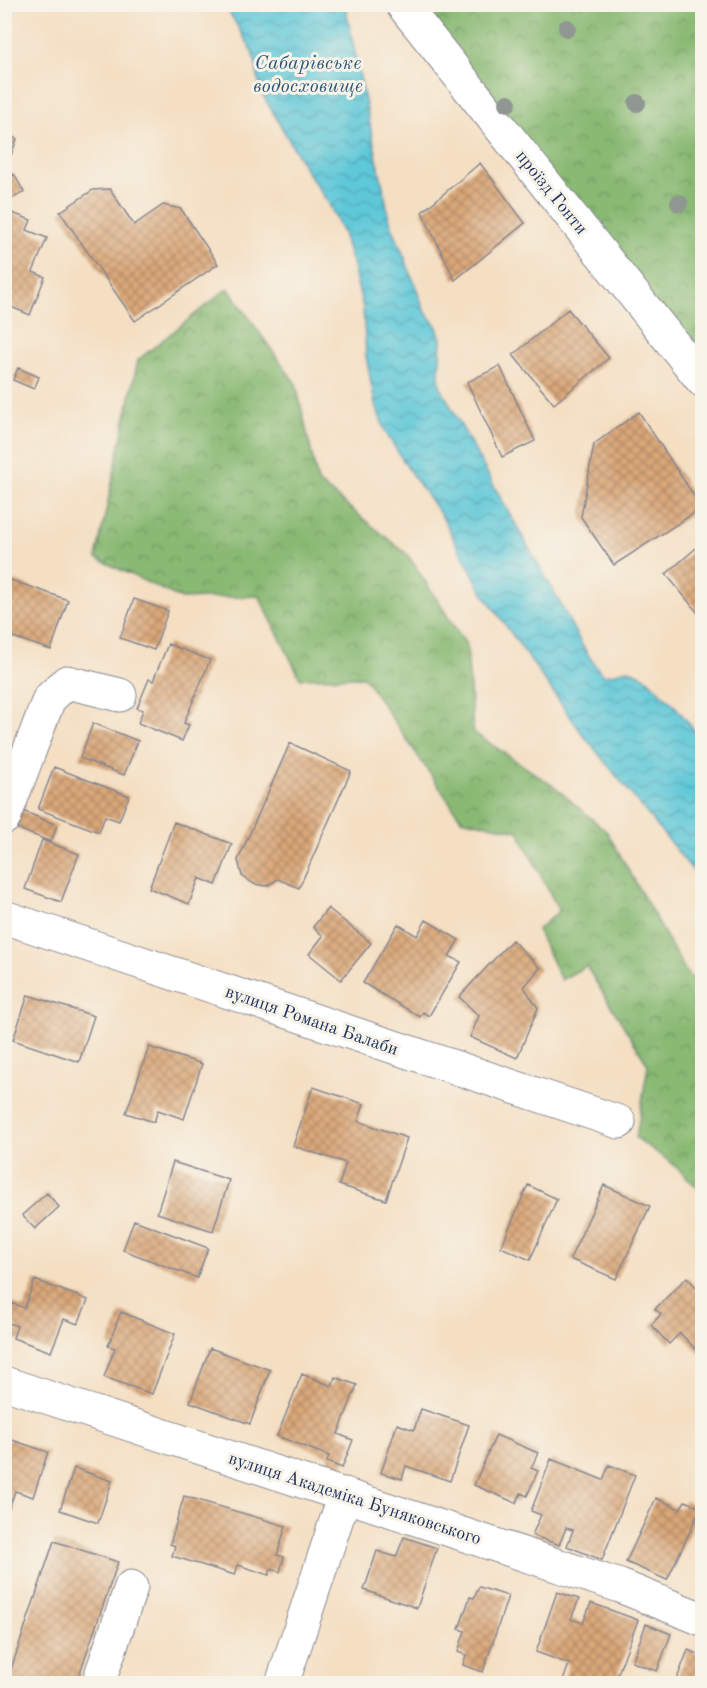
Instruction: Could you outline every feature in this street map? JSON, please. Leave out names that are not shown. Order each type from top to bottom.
[{"type":"street","name":"проїзд Гонти","points":[[402,4],[702,380]]},
{"type":"street","points":[[4,818],[49,699],[67,682],[120,695]]},
{"type":"street","name":"вулиця Романа Балаби","points":[[4,917],[619,1122]]},
{"type":"street","name":"вулиця Академіка Буняковського","points":[[4,1383],[620,1586],[702,1619]]},
{"type":"street","points":[[282,1683],[345,1494]]},
{"type":"street","points":[[98,1683],[131,1587]]},
{"type":"green space","points":[[402,5],[702,5],[702,380]]},
{"type":"green space","points":[[228,288],[296,384],[318,482],[408,555],[467,646],[473,732],[555,787],[607,832],[688,975],[702,985],[702,1192],[673,1164],[636,1138],[648,1065],[586,966],[561,980],[537,930],[559,911],[518,831],[461,819],[364,677],[300,678],[259,596],[182,599],[96,558],[138,360]]},
{"type":"water","name":"Сабарівське водосховище","points":[[225,5],[345,5],[390,221],[424,310],[437,327],[441,339],[440,386],[582,646],[596,666],[603,675],[627,669],[644,676],[675,706],[702,740],[702,876],[694,872],[581,732],[483,593],[441,515],[386,433],[375,404],[366,356],[363,307],[343,233],[328,202],[308,173],[260,90],[256,64],[250,47]]},
{"type":"building","points":[[4,135],[17,139],[7,166],[4,166]]},
{"type":"building","points":[[480,163],[525,223],[455,280],[422,212]]},
{"type":"building","points":[[14,174],[24,192],[4,203],[4,179]]},
{"type":"building","points":[[110,189],[134,225],[163,205],[181,209],[218,264],[135,321],[60,212],[93,190]]},
{"type":"building","points":[[4,210],[31,220],[27,230],[47,238],[33,272],[45,277],[30,315],[4,304]]},
{"type":"building","points":[[568,309],[609,358],[554,404],[513,355]]},
{"type":"building","points":[[500,366],[535,441],[502,457],[467,382]]},
{"type":"building","points":[[18,368],[39,377],[34,389],[13,380]]},
{"type":"building","points":[[639,412],[702,508],[614,565],[581,517],[594,444]]},
{"type":"building","points":[[702,543],[702,618],[666,574]]},
{"type":"building","points":[[11,580],[68,600],[51,650],[4,634],[4,599]]},
{"type":"building","points":[[134,599],[168,611],[154,650],[120,638]]},
{"type":"building","points":[[168,644],[210,660],[184,723],[189,725],[182,741],[138,723],[143,710],[137,708],[149,679],[153,681]]},
{"type":"building","points":[[93,723],[138,741],[124,775],[80,758]]},
{"type":"building","points":[[290,743],[351,771],[299,888],[278,879],[267,886],[254,884],[242,876],[238,860]]},
{"type":"building","points":[[54,767],[129,796],[119,821],[105,816],[99,832],[38,809]]},
{"type":"building","points":[[18,809],[57,825],[51,842],[11,826]]},
{"type":"building","points":[[174,822],[232,844],[216,885],[199,878],[189,904],[149,888]]},
{"type":"building","points":[[42,840],[79,854],[61,902],[25,889]]},
{"type":"building","points":[[328,908],[371,943],[341,980],[309,954],[323,936],[313,927]]},
{"type":"building","points":[[426,920],[459,940],[449,956],[461,962],[429,1016],[423,1012],[420,1017],[363,983],[398,924],[417,936]]},
{"type":"building","points":[[512,940],[540,968],[524,987],[538,1008],[517,1058],[470,1037],[479,1016],[459,997]]},
{"type":"building","points":[[28,995],[94,1016],[79,1062],[13,1040]]},
{"type":"building","points":[[149,1047],[202,1064],[184,1119],[158,1110],[154,1122],[126,1113]]},
{"type":"building","points":[[313,1087],[364,1104],[358,1121],[407,1138],[386,1200],[339,1185],[346,1163],[293,1146]]},
{"type":"building","points":[[173,1162],[229,1180],[213,1231],[157,1213]]},
{"type":"building","points":[[528,1185],[557,1199],[530,1260],[501,1247]]},
{"type":"building","points":[[604,1185],[650,1206],[616,1279],[570,1259]]},
{"type":"building","points":[[47,1193],[59,1207],[35,1229],[22,1215]]},
{"type":"building","points":[[134,1220],[208,1248],[197,1278],[123,1250]]},
{"type":"building","points":[[687,1277],[702,1294],[702,1356],[680,1333],[669,1344],[651,1325],[661,1314],[655,1309]]},
{"type":"building","points":[[35,1280],[88,1300],[78,1324],[64,1319],[51,1352],[13,1338],[17,1326],[5,1322],[12,1303],[24,1308]]},
{"type":"building","points":[[121,1312],[175,1334],[152,1394],[104,1377],[115,1348],[108,1346]]},
{"type":"building","points":[[210,1348],[270,1370],[250,1424],[190,1402]]},
{"type":"building","points":[[302,1374],[332,1386],[335,1377],[357,1385],[338,1434],[353,1440],[342,1468],[327,1462],[329,1456],[277,1436]]},
{"type":"building","points":[[421,1409],[469,1425],[450,1481],[406,1466],[402,1479],[381,1473],[397,1424],[414,1430]]},
{"type":"building","points":[[496,1435],[538,1453],[531,1468],[538,1471],[527,1496],[521,1493],[516,1503],[474,1485]]},
{"type":"building","points":[[9,1439],[48,1452],[33,1497],[15,1491],[5,1520],[4,1451]]},
{"type":"building","points":[[551,1459],[603,1480],[609,1465],[635,1475],[602,1560],[567,1546],[573,1530],[566,1528],[559,1545],[532,1535],[541,1515],[531,1511]]},
{"type":"building","points":[[74,1468],[112,1481],[98,1523],[60,1510]]},
{"type":"building","points":[[184,1496],[286,1526],[277,1555],[284,1557],[280,1572],[271,1569],[269,1575],[238,1565],[235,1575],[172,1556],[175,1546],[170,1544]]},
{"type":"building","points":[[656,1498],[680,1509],[685,1501],[701,1508],[667,1580],[626,1562]]},
{"type":"building","points":[[404,1537],[437,1548],[417,1608],[364,1590],[377,1551],[396,1557]]},
{"type":"building","points":[[54,1541],[118,1562],[76,1684],[6,1684]]},
{"type":"building","points":[[479,1587],[508,1596],[483,1672],[463,1665],[466,1655],[458,1652],[465,1631],[459,1629],[470,1597],[474,1598]]},
{"type":"building","points":[[557,1592],[579,1599],[571,1619],[583,1623],[591,1603],[638,1620],[614,1684],[589,1684],[581,1681],[580,1684],[562,1684],[569,1664],[536,1652]]},
{"type":"building","points":[[646,1624],[671,1634],[657,1671],[632,1662]]},
{"type":"building","points":[[688,1650],[702,1656],[702,1684],[675,1684]]}]
